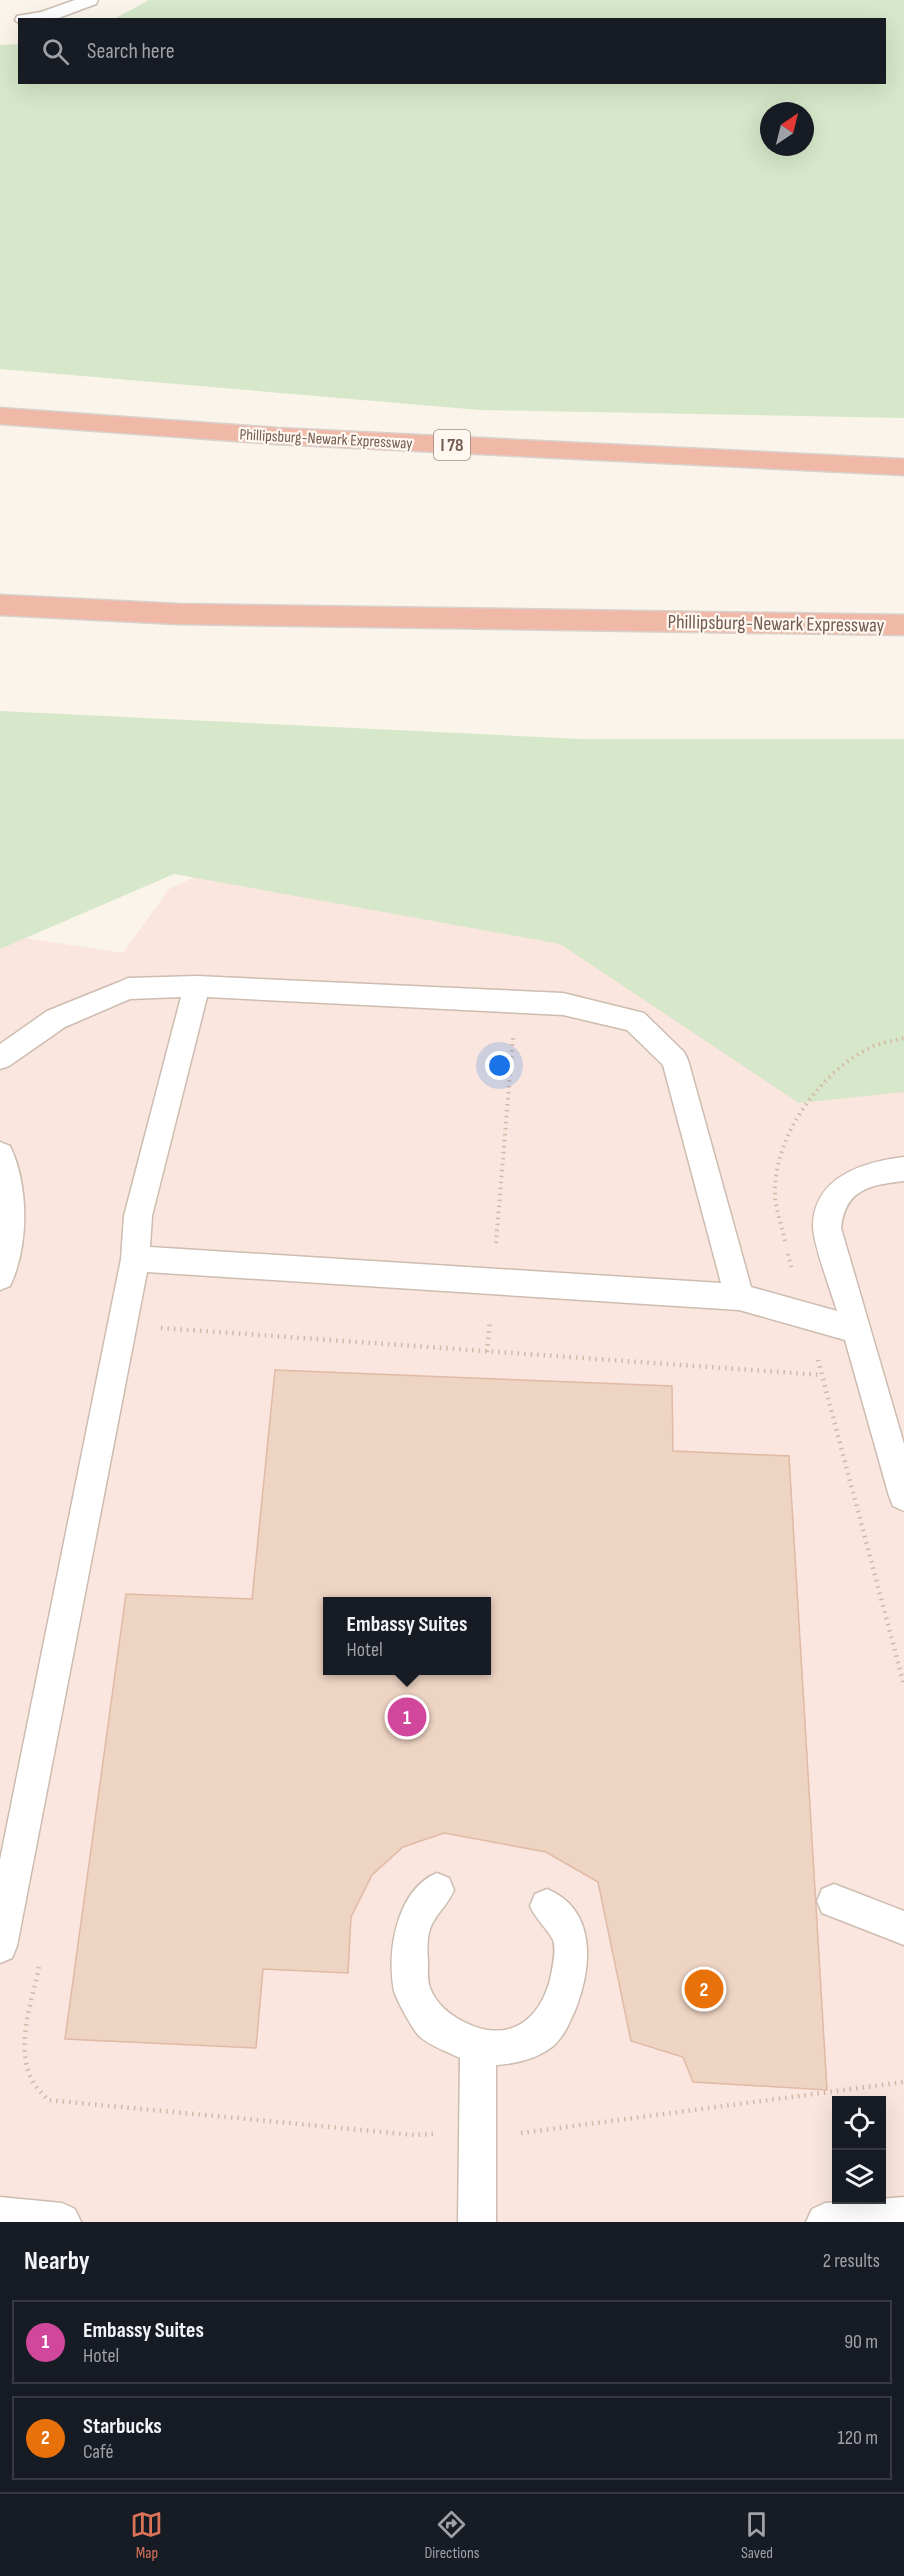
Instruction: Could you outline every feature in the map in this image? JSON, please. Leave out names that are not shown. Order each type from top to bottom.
[{"type":"highway","name":"Phillipsburg-Newark Expressway","points":[[0,416],[278,436],[904,467]]},
{"type":"highway","name":"Phillipsburg-Newark Expressway","points":[[0,605],[190,614],[904,625]]},
{"type":"lane","points":[[35,18],[44,17],[90,0]]},
{"type":"lane","points":[[0,1946],[135,1260],[138,1216],[197,986]]},
{"type":"lane","points":[[0,1058],[56,1019],[128,989],[197,986],[516,1001],[563,1004],[634,1021],[675,1060],[739,1297]]},
{"type":"lane","points":[[0,1154],[8,1191],[9,1230],[9,1240],[0,1277]]},
{"type":"lane","points":[[904,1169],[880,1172],[840,1191],[830,1207],[827,1228],[904,1496]]},
{"type":"lane","points":[[135,1260],[739,1297],[856,1330]]},
{"type":"lane","points":[[437,1890],[416,1917],[410,1949],[412,1991],[432,2024],[478,2049],[501,2049],[525,2044],[550,2026],[564,1996],[572,1959],[568,1932],[547,1906]]},
{"type":"lane","points":[[834,1901],[904,1928]]},
{"type":"lane","points":[[477,2222],[478,2049]]},
{"type":"lane","points":[[0,2216],[62,2222]]},
{"type":"lane","points":[[825,2222],[904,2216]]},
{"type":"path","points":[[487,1352],[516,1001]]},
{"type":"path","points":[[157,1327],[822,1375],[904,1685]]},
{"type":"path","points":[[41,1956],[26,2038],[25,2057],[33,2081],[48,2100],[414,2135],[531,2133],[904,2082]]},
{"type":"shaded area","points":[[904,817],[904,2222],[0,2222],[0,934],[123,953],[169,889],[313,821]]},
{"type":"green space","points":[[149,0],[904,0],[904,418],[480,410],[0,369],[0,45],[18,44],[18,84],[886,84],[886,18],[116,18]]},
{"type":"green space","points":[[0,711],[582,739],[904,739],[904,1092],[799,1103],[560,944],[174,874],[0,949]]},
{"type":"building","points":[[275,1370],[672,1386],[673,1451],[789,1456],[827,2090],[693,2082],[683,2057],[631,2041],[598,1882],[546,1852],[444,1833],[403,1847],[372,1875],[351,1917],[348,1973],[263,1969],[256,2048],[65,2039],[126,1594],[252,1599]]},
{"type":"place","name":"Embassy Suites","points":[[407,1717]]},
{"type":"place","name":"Starbucks","points":[[704,1989]]}]
